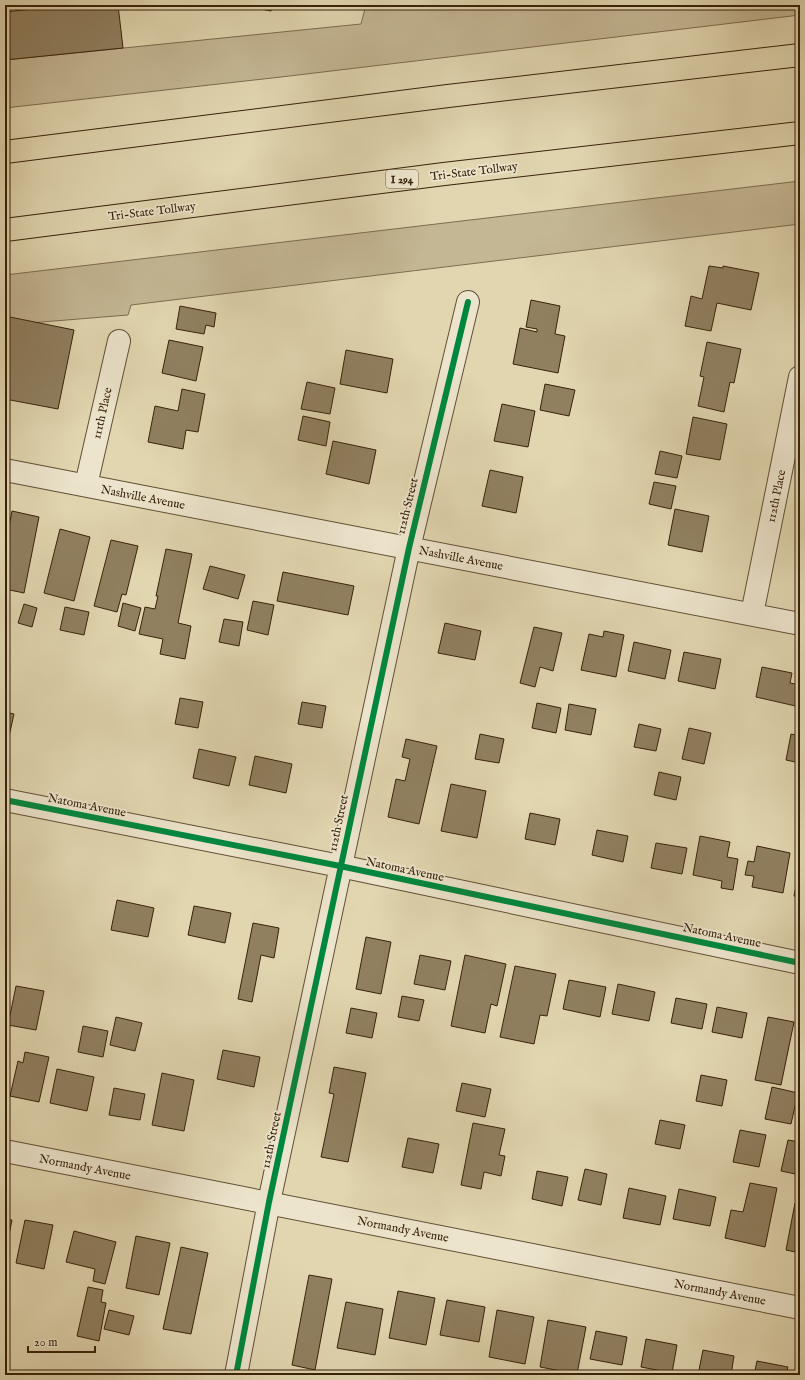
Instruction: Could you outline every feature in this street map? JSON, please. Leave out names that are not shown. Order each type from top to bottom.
[{"type":"highway","points":[[5,152],[448,96],[800,55]]},
{"type":"highway","name":"Tri-State Tollway","points":[[5,230],[436,175],[800,133]]},
{"type":"street","name":"112th Street","points":[[236,1375],[269,1202],[340,866],[409,548],[468,302]]},
{"type":"street","name":"111th Place","points":[[86,485],[119,341]]},
{"type":"street","name":"112th Place","points":[[752,614],[800,377]]},
{"type":"street","name":"Nashville Avenue","points":[[5,470],[800,624]]},
{"type":"street","name":"Natoma Avenue","points":[[5,800],[340,866],[800,963]]},
{"type":"street","name":"Normandy Avenue","points":[[5,1151],[800,1308]]},
{"type":"shaded area","points":[[366,5],[800,5],[800,15],[281,77],[5,108],[5,60],[361,24]]},
{"type":"shaded area","points":[[800,181],[800,224],[131,305],[128,315],[5,325],[5,275]]},
{"type":"building","points":[[70,5],[118,5],[123,48],[5,60],[5,12]]},
{"type":"building","points":[[242,5],[272,5],[271,11]]},
{"type":"building","points":[[709,266],[723,268],[723,266],[759,273],[751,310],[717,303],[711,331],[685,326],[691,296],[702,299]]},
{"type":"building","points":[[531,300],[560,306],[555,334],[565,336],[558,373],[513,364],[520,328],[537,332],[537,329],[526,327]]},
{"type":"building","points":[[180,306],[216,313],[214,327],[206,325],[204,334],[176,329]]},
{"type":"building","points":[[5,316],[74,330],[58,409],[5,399]]},
{"type":"building","points":[[169,340],[203,347],[196,381],[162,373]]},
{"type":"building","points":[[707,342],[741,349],[734,383],[730,382],[724,412],[698,406],[704,377],[700,376]]},
{"type":"building","points":[[346,350],[393,359],[387,393],[340,384]]},
{"type":"building","points":[[307,382],[335,388],[330,414],[301,409]]},
{"type":"building","points":[[545,384],[575,390],[569,416],[540,410]]},
{"type":"building","points":[[182,389],[205,394],[198,432],[186,430],[183,449],[148,442],[155,406],[178,411]]},
{"type":"building","points":[[502,404],[535,411],[528,447],[494,441]]},
{"type":"building","points":[[303,416],[330,422],[326,446],[298,440]]},
{"type":"building","points":[[693,417],[727,424],[720,460],[686,454]]},
{"type":"building","points":[[333,441],[376,450],[369,484],[326,474]]},
{"type":"building","points":[[660,451],[682,456],[677,478],[655,474]]},
{"type":"building","points":[[490,470],[523,477],[516,513],[482,506]]},
{"type":"building","points":[[654,482],[676,486],[671,509],[649,504]]},
{"type":"building","points":[[675,509],[709,516],[702,552],[668,545]]},
{"type":"building","points":[[12,511],[39,517],[24,593],[5,589],[5,548]]},
{"type":"building","points":[[60,529],[90,537],[74,601],[44,593]]},
{"type":"building","points":[[111,540],[138,546],[126,595],[122,594],[117,612],[94,606]]},
{"type":"building","points":[[166,549],[192,554],[178,623],[191,626],[185,659],[160,654],[163,639],[139,634],[145,607],[155,609],[158,596],[156,596]]},
{"type":"building","points":[[210,566],[245,575],[238,599],[203,589]]},
{"type":"building","points":[[283,572],[354,586],[348,615],[277,601]]},
{"type":"building","points":[[253,601],[274,605],[268,635],[247,630]]},
{"type":"building","points":[[123,603],[141,608],[135,631],[118,626]]},
{"type":"building","points":[[24,604],[37,608],[32,627],[18,623]]},
{"type":"building","points":[[65,607],[89,612],[84,635],[60,630]]},
{"type":"building","points":[[224,619],[243,622],[239,646],[219,642]]},
{"type":"building","points":[[445,623],[481,631],[475,660],[438,653]]},
{"type":"building","points":[[534,627],[562,633],[553,671],[540,667],[535,687],[520,683]]},
{"type":"building","points":[[604,631],[624,635],[616,677],[581,670],[589,634],[603,637]]},
{"type":"building","points":[[634,642],[671,650],[665,679],[628,671]]},
{"type":"building","points":[[684,652],[721,659],[715,689],[678,681]]},
{"type":"building","points":[[762,667],[792,673],[790,683],[800,685],[800,707],[756,697]]},
{"type":"building","points":[[180,698],[203,702],[198,728],[175,724]]},
{"type":"building","points":[[302,702],[326,706],[322,728],[298,724]]},
{"type":"building","points":[[537,703],[561,708],[556,733],[532,728]]},
{"type":"building","points":[[569,704],[596,709],[591,735],[565,730]]},
{"type":"building","points":[[5,712],[14,714],[8,741],[5,741]]},
{"type":"building","points":[[639,724],[661,729],[656,751],[634,747]]},
{"type":"building","points":[[689,728],[711,733],[704,764],[682,759]]},
{"type":"building","points":[[480,734],[504,739],[499,763],[475,759]]},
{"type":"building","points":[[791,734],[800,736],[800,763],[786,760]]},
{"type":"building","points":[[406,739],[437,746],[419,824],[388,817],[396,779],[405,781],[410,759],[402,757]]},
{"type":"building","points":[[199,749],[236,757],[229,786],[193,778]]},
{"type":"building","points":[[255,756],[292,764],[286,793],[249,785]]},
{"type":"building","points":[[659,772],[681,777],[676,800],[654,795]]},
{"type":"building","points":[[451,784],[486,791],[477,838],[441,831]]},
{"type":"building","points":[[530,813],[560,819],[555,845],[525,839]]},
{"type":"building","points":[[597,830],[628,836],[623,862],[592,855]]},
{"type":"building","points":[[700,836],[730,842],[727,857],[738,859],[733,890],[721,888],[722,881],[693,875]]},
{"type":"building","points":[[656,843],[687,848],[682,874],[651,868]]},
{"type":"building","points":[[757,846],[790,853],[783,893],[752,887],[754,876],[745,875],[748,861],[754,862]]},
{"type":"building","points":[[800,871],[800,898],[794,896]]},
{"type":"building","points":[[117,900],[154,908],[148,937],[111,930]]},
{"type":"building","points":[[194,906],[231,913],[225,943],[188,935]]},
{"type":"building","points":[[253,923],[279,928],[274,958],[261,955],[252,1002],[238,999]]},
{"type":"building","points":[[366,937],[391,942],[381,994],[356,989]]},
{"type":"building","points":[[420,955],[451,961],[445,990],[414,984]]},
{"type":"building","points":[[465,955],[506,964],[497,1006],[491,1004],[485,1033],[451,1026]]},
{"type":"building","points":[[515,966],[556,974],[547,1016],[540,1015],[534,1044],[500,1037]]},
{"type":"building","points":[[569,980],[606,987],[600,1017],[563,1009]]},
{"type":"building","points":[[618,984],[655,992],[649,1021],[612,1014]]},
{"type":"building","points":[[16,986],[44,991],[36,1030],[8,1025]]},
{"type":"building","points":[[402,996],[424,1000],[419,1021],[398,1017]]},
{"type":"building","points":[[676,998],[707,1004],[702,1029],[671,1023]]},
{"type":"building","points":[[717,1007],[747,1013],[742,1038],[712,1032]]},
{"type":"building","points":[[351,1008],[377,1013],[372,1038],[346,1033]]},
{"type":"building","points":[[116,1017],[142,1023],[135,1051],[110,1045]]},
{"type":"building","points":[[768,1017],[794,1022],[781,1085],[755,1080]]},
{"type":"building","points":[[83,1026],[108,1031],[103,1057],[78,1052]]},
{"type":"building","points":[[223,1050],[260,1057],[254,1087],[217,1079]]},
{"type":"building","points":[[25,1052],[49,1057],[39,1102],[10,1096],[18,1061],[23,1063]]},
{"type":"building","points":[[334,1067],[366,1073],[348,1162],[321,1157],[334,1094],[329,1093]]},
{"type":"building","points":[[57,1069],[94,1077],[87,1111],[50,1103]]},
{"type":"building","points":[[162,1073],[194,1080],[184,1131],[152,1125]]},
{"type":"building","points":[[701,1075],[727,1080],[722,1106],[696,1101]]},
{"type":"building","points":[[462,1083],[491,1089],[485,1117],[456,1111]]},
{"type":"building","points":[[772,1087],[798,1093],[791,1124],[765,1119]]},
{"type":"building","points":[[114,1088],[145,1094],[140,1120],[109,1115]]},
{"type":"building","points":[[660,1120],[685,1125],[680,1149],[655,1144]]},
{"type":"building","points":[[473,1123],[505,1129],[499,1155],[505,1156],[501,1176],[484,1172],[481,1189],[461,1185]]},
{"type":"building","points":[[740,1130],[766,1135],[759,1167],[733,1162]]},
{"type":"building","points":[[408,1138],[439,1144],[433,1173],[402,1167]]},
{"type":"building","points":[[788,1140],[800,1142],[800,1175],[781,1171]]},
{"type":"building","points":[[585,1169],[607,1174],[601,1205],[578,1200]]},
{"type":"building","points":[[537,1171],[568,1177],[562,1206],[532,1199]]},
{"type":"building","points":[[750,1183],[777,1188],[765,1247],[725,1238],[731,1210],[743,1212]]},
{"type":"building","points":[[629,1188],[666,1196],[660,1225],[623,1218]]},
{"type":"building","points":[[679,1189],[716,1197],[710,1226],[673,1219]]},
{"type":"building","points":[[795,1203],[800,1203],[800,1253],[786,1250]]},
{"type":"building","points":[[5,1219],[12,1220],[6,1250],[5,1249]]},
{"type":"building","points":[[25,1220],[53,1225],[44,1269],[16,1263]]},
{"type":"building","points":[[74,1231],[116,1242],[105,1284],[93,1281],[95,1269],[66,1262]]},
{"type":"building","points":[[136,1236],[170,1243],[159,1295],[126,1288]]},
{"type":"building","points":[[181,1247],[208,1253],[191,1334],[163,1329]]},
{"type":"building","points":[[309,1275],[332,1279],[315,1370],[292,1365]]},
{"type":"building","points":[[88,1287],[103,1290],[101,1302],[106,1303],[99,1341],[77,1336]]},
{"type":"building","points":[[398,1291],[435,1298],[426,1345],[389,1338]]},
{"type":"building","points":[[447,1300],[485,1307],[479,1342],[440,1335]]},
{"type":"building","points":[[346,1302],[383,1309],[375,1355],[337,1348]]},
{"type":"building","points":[[109,1310],[134,1316],[129,1335],[104,1329]]},
{"type":"building","points":[[497,1310],[534,1317],[525,1364],[489,1357]]},
{"type":"building","points":[[548,1320],[586,1327],[577,1374],[540,1367]]},
{"type":"building","points":[[596,1331],[627,1337],[622,1365],[590,1359]]},
{"type":"building","points":[[646,1339],[677,1345],[672,1373],[641,1367]]},
{"type":"building","points":[[703,1350],[734,1356],[731,1375],[698,1375]]},
{"type":"building","points":[[757,1361],[788,1367],[786,1375],[754,1375]]},
{"type":"cycle path","points":[[236,1375],[269,1202],[409,548],[468,302]]},
{"type":"cycle path","points":[[5,800],[340,866],[800,963]]}]
